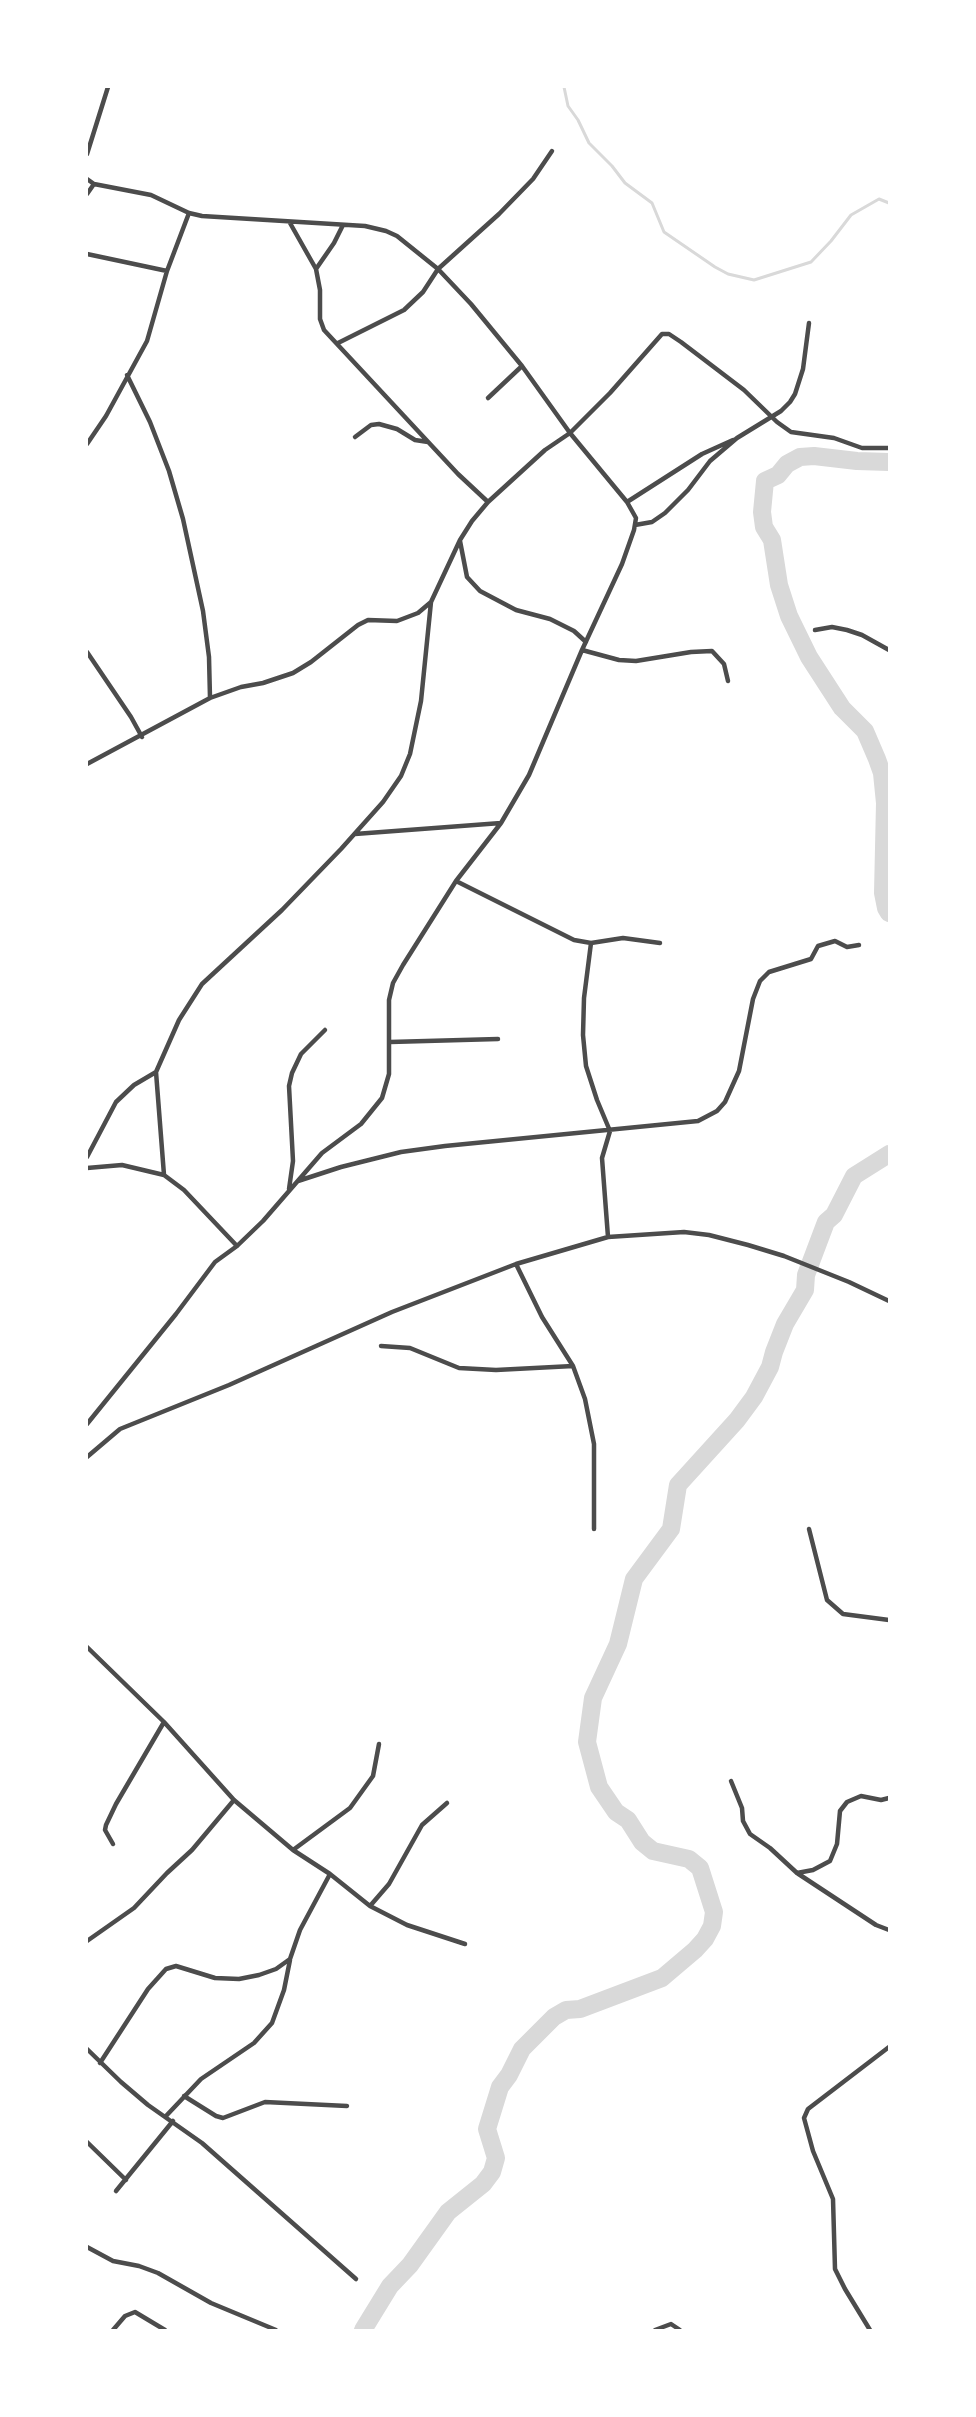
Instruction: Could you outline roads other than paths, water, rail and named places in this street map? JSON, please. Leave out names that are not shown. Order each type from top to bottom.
[{"type":"street","points":[[87,154],[108,87]]},
{"type":"street","points":[[338,343],[404,310],[423,292],[438,269],[499,214],[533,179],[552,151]]},
{"type":"street","points":[[87,179],[94,184],[151,195],[189,213],[291,223],[364,226],[386,231],[417,251],[438,269],[471,304],[522,366],[570,433],[635,514],[635,525],[622,564],[582,650],[529,775],[501,823],[456,881],[393,983],[389,1000],[389,1074],[382,1098],[361,1124],[322,1153],[237,1246],[215,1262],[87,1424]]},
{"type":"street","points":[[87,194],[94,184]]},
{"type":"street","points":[[87,444],[106,416],[147,340],[189,213]]},
{"type":"street","points":[[291,223],[316,269],[320,290],[320,319],[324,330],[428,442],[488,502]]},
{"type":"street","points":[[316,269],[343,225]]},
{"type":"street","points":[[87,254],[168,272]]},
{"type":"street","points":[[627,502],[702,454],[737,438],[773,416],[790,402],[803,369],[809,323]]},
{"type":"street","points":[[164,1175],[156,1072],[179,1020],[202,984],[282,910],[355,834],[383,802],[401,776],[407,762],[422,691],[431,602],[460,540],[488,502],[545,450],[570,433],[664,334],[681,342],[744,390],[783,427],[800,435],[834,438],[862,448],[889,448]]},
{"type":"street","points":[[488,398],[522,366]]},
{"type":"street","points":[[127,375],[150,422],[169,471],[183,519],[209,657],[210,698]]},
{"type":"street","points":[[355,437],[371,425],[379,424],[397,429],[415,440],[428,442]]},
{"type":"street","points":[[635,525],[652,522],[665,513],[688,490],[710,461],[737,438]]},
{"type":"street","points":[[460,540],[467,577],[480,591],[516,610],[557,622],[574,631],[586,642]]},
{"type":"street","points":[[87,764],[142,737],[210,698],[241,687],[281,678],[312,662],[358,625],[369,620],[397,621],[418,613],[431,602]]},
{"type":"street","points":[[815,630],[832,627],[848,630],[889,650]]},
{"type":"street","points":[[582,650],[606,658],[636,661],[712,651],[724,664],[728,681]]},
{"type":"street","points":[[87,652],[142,737]]},
{"type":"street","points":[[355,834],[501,823]]},
{"type":"street","points":[[456,881],[574,940],[591,943],[623,938],[660,943]]},
{"type":"street","points":[[296,1182],[341,1167],[401,1152],[698,1121],[717,1110],[725,1102],[739,1071],[753,999],[760,981],[769,972],[811,959],[818,946],[835,941],[848,947],[859,945]]},
{"type":"street","points":[[591,943],[584,998],[585,1055],[590,1081],[610,1131],[602,1158],[608,1237]]},
{"type":"street","points":[[289,1191],[293,1161],[290,1079],[301,1054],[325,1030]]},
{"type":"street","points":[[390,1042],[498,1039]]},
{"type":"street","points":[[87,1157],[116,1102],[134,1084],[156,1072]]},
{"type":"street","points":[[87,1168],[122,1165],[164,1175],[184,1190],[237,1246]]},
{"type":"street","points":[[87,1457],[120,1429],[229,1385],[392,1312],[516,1264],[608,1237],[684,1232],[748,1245],[784,1256],[889,1301]]},
{"type":"street","points":[[516,1264],[542,1317],[573,1366],[585,1399],[594,1444],[594,1528]]},
{"type":"street","points":[[381,1346],[410,1348],[459,1368],[496,1370],[573,1366]]},
{"type":"street","points":[[809,1529],[826,1600],[843,1614],[889,1620]]},
{"type":"street","points":[[87,1647],[164,1722],[234,1800],[293,1850],[330,1874],[370,1906],[407,1925],[465,1944]]},
{"type":"street","points":[[113,1844],[105,1830],[106,1825],[164,1722]]},
{"type":"street","points":[[293,1850],[350,1808],[373,1776],[379,1744]]},
{"type":"street","points":[[731,1781],[742,1808],[743,1821],[750,1834],[770,1848],[797,1874],[876,1925],[889,1929]]},
{"type":"street","points":[[797,1874],[813,1870],[830,1861],[837,1844],[840,1811],[847,1802],[861,1796],[881,1800],[889,1798]]},
{"type":"street","points":[[87,1941],[134,1908],[192,1850],[234,1800]]},
{"type":"street","points":[[370,1906],[389,1884],[422,1826],[447,1803]]},
{"type":"street","points":[[166,2116],[214,2068],[254,2043],[272,2023],[284,1990],[290,1959],[300,1930],[330,1874]]},
{"type":"street","points":[[100,2062],[148,1989],[166,1969],[176,1966],[215,1978],[238,1979],[267,1972],[290,1959]]},
{"type":"street","points":[[870,2330],[845,2289],[836,2269],[833,2199],[813,2151],[804,2118],[808,2109],[889,2047]]},
{"type":"street","points":[[87,2049],[148,2105],[202,2143],[356,2279]]},
{"type":"street","points":[[184,2096],[223,2118],[265,2102],[347,2106]]},
{"type":"street","points":[[116,2191],[173,2121]]},
{"type":"street","points":[[87,2142],[126,2180]]},
{"type":"street","points":[[87,2247],[113,2261],[158,2272],[211,2303],[276,2330]]},
{"type":"street","points":[[113,2330],[125,2316],[135,2312],[165,2330]]},
{"type":"street","points":[[655,2330],[671,2324],[680,2330]]},
{"type":"waterway","points":[[564,87],[568,106],[589,143],[625,183],[652,203],[664,232],[728,274],[754,280],[811,262],[851,215],[879,199],[889,203]]},
{"type":"waterway","points":[[889,462],[800,457],[787,464],[778,475],[765,481],[762,512],[764,527],[772,540],[779,585],[789,616],[809,657],[842,708],[865,731],[882,773],[885,803],[883,893],[889,913]]},
{"type":"waterway","points":[[363,2330],[390,2286],[410,2265],[448,2212],[483,2184],[492,2172],[496,2158],[487,2129],[500,2087],[522,2049],[554,2017],[566,2010],[580,2009],[662,1978],[695,1950],[705,1939],[712,1926],[714,1912],[700,1868],[689,1859],[653,1851],[642,1842],[628,1820],[616,1812],[599,1787],[587,1742],[593,1698],[618,1644],[634,1579],[671,1529],[678,1485],[737,1420],[754,1397],[770,1367],[785,1324],[805,1290],[806,1275],[826,1222],[834,1215],[854,1176],[889,1154]]}]
